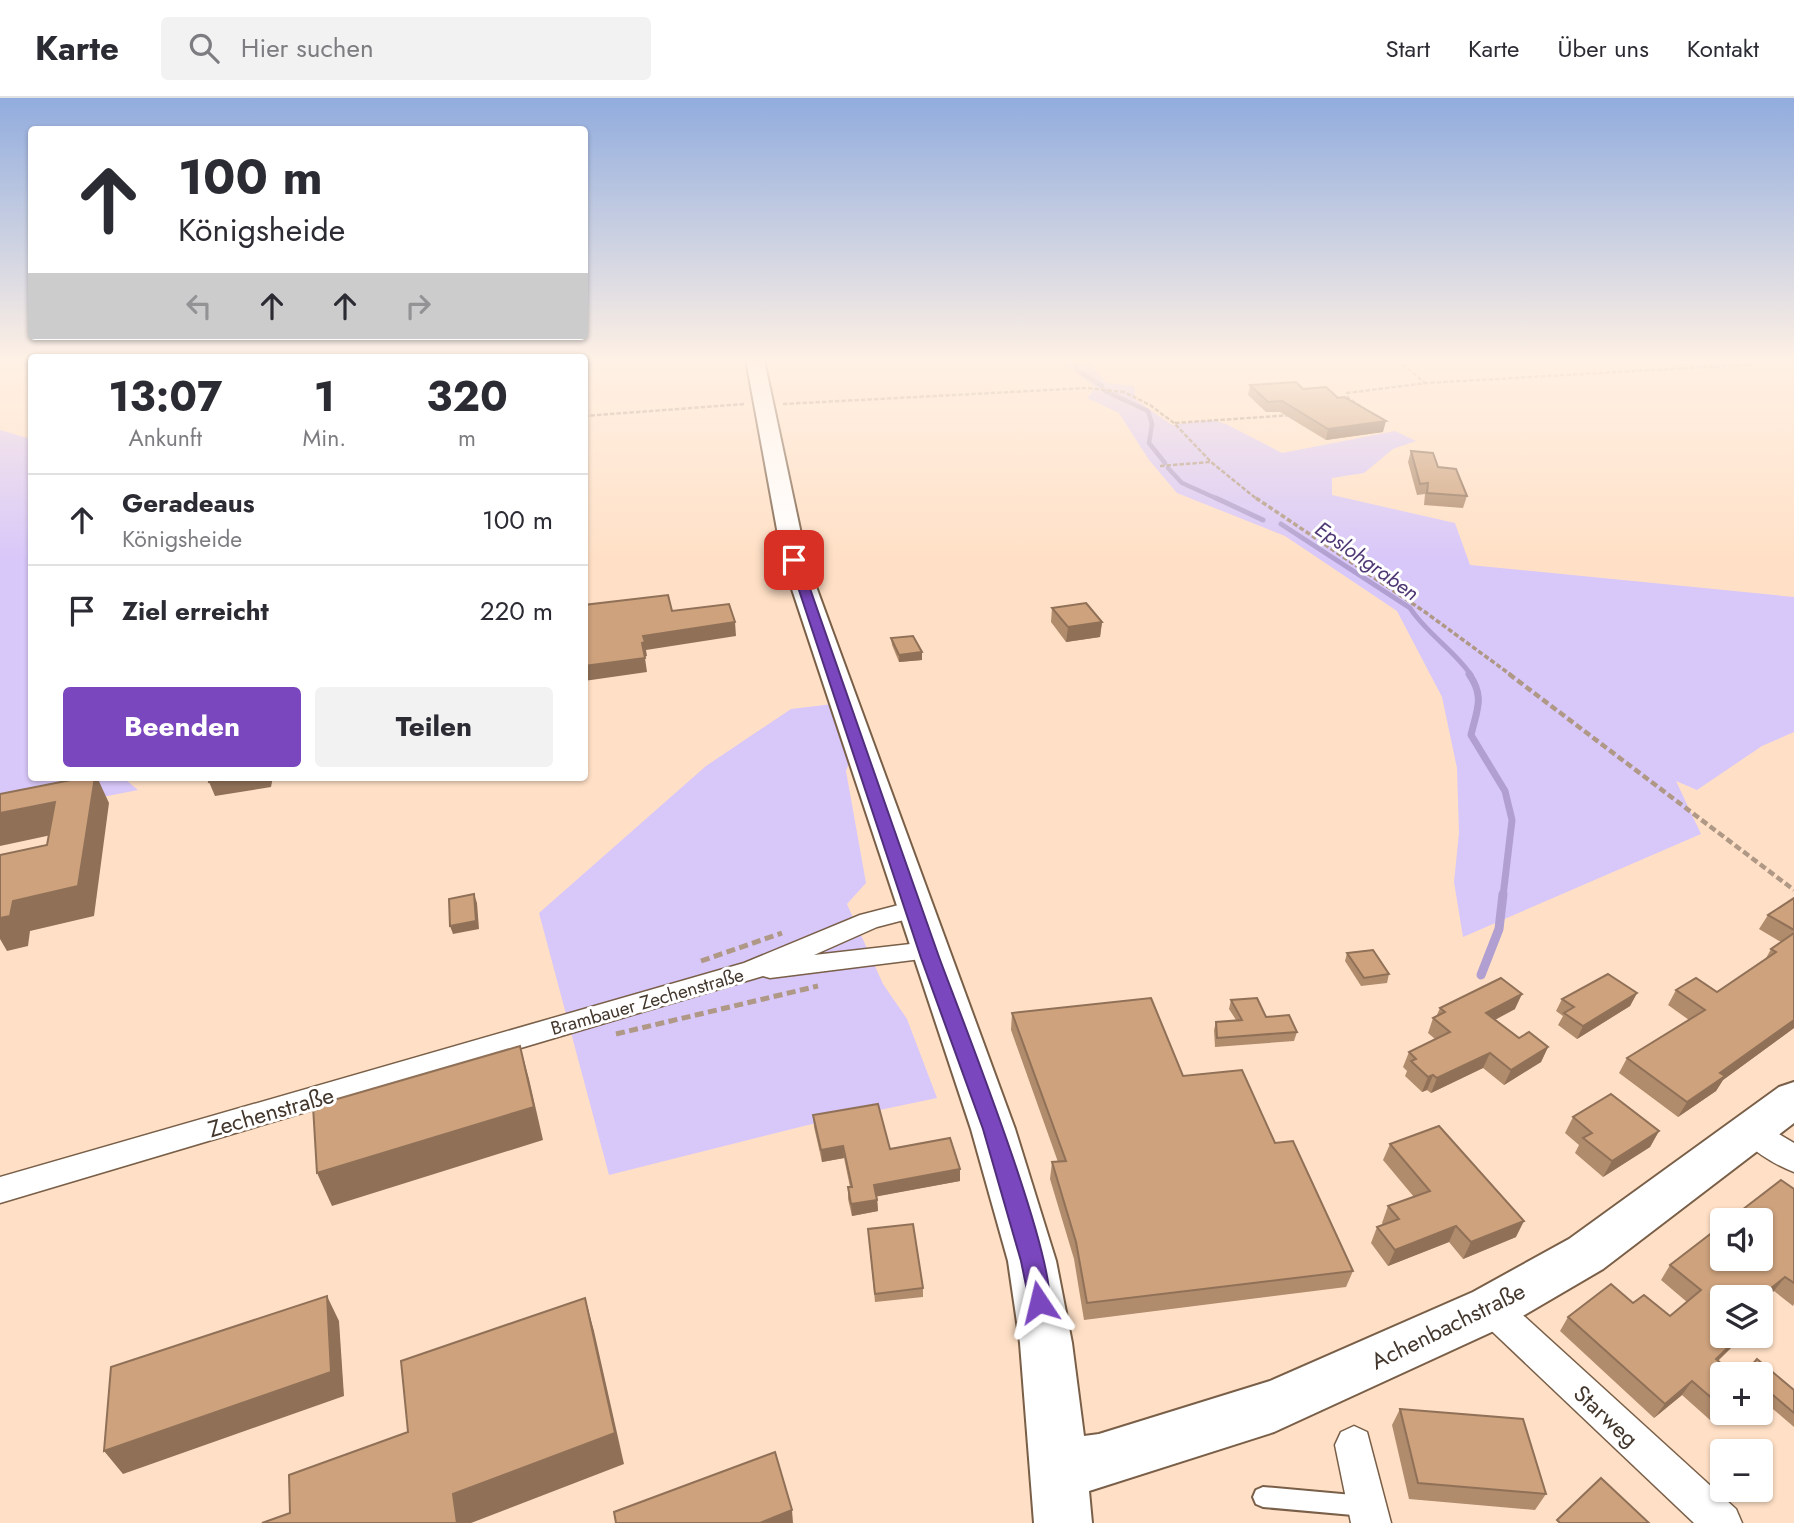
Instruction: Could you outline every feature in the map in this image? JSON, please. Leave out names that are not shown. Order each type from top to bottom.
[{"type":"main road","points":[[768,426],[795,562],[929,954],[993,1129],[1032,1261],[1046,1343],[1060,1467],[1063,1523]]},
{"type":"main road","name":"Achenbachstraße","points":[[1060,1467],[1099,1462],[1274,1406],[1491,1308],[1586,1254],[1794,1099]]},
{"type":"street","name":"Brambauer Zechenstraße","points":[[541,1032],[753,970],[869,921],[914,909]]},
{"type":"street","name":"Brambauer Zechenstraße","points":[[753,970],[929,954]]},
{"type":"street","name":"Zechenstraße","points":[[0,1190],[541,1032]]},
{"type":"street","points":[[1752,1130],[1794,1159]]},
{"type":"street","name":"Starweg","points":[[1491,1308],[1722,1523]]},
{"type":"street","points":[[1354,1445],[1370,1515]]},
{"type":"lane","points":[[1263,1497],[1370,1515]]},
{"type":"path","points":[[1177,426],[1211,462],[1274,513],[1395,591],[1525,685],[1794,890]]},
{"type":"path","points":[[1160,466],[1211,462]]},
{"type":"path","points":[[608,1036],[829,983]]},
{"type":"shaded area","points":[[1128,426],[1231,426],[1282,453],[1395,431],[1416,441],[1393,449],[1364,473],[1332,478],[1332,495],[1455,523],[1470,565],[1794,597],[1794,732],[1762,746],[1697,790],[1676,781],[1701,834],[1463,937],[1454,882],[1459,833],[1457,768],[1442,697],[1397,611],[1285,536],[1177,493],[1149,460]]},
{"type":"shaded area","points":[[0,430],[28,438],[28,781],[127,781],[138,790],[0,817]]},
{"type":"shaded area","points":[[833,704],[852,755],[846,771],[866,883],[847,904],[883,984],[907,1019],[937,1098],[808,1125],[609,1175],[539,913],[706,766],[791,709]]},
{"type":"building","points":[[1411,451],[1433,453],[1438,467],[1456,469],[1467,496],[1427,493],[1428,483],[1420,484]]},
{"type":"building","points":[[668,595],[672,611],[729,604],[735,622],[643,636],[645,658],[588,665],[588,605]]},
{"type":"building","points":[[1086,603],[1102,622],[1068,627],[1052,608]]},
{"type":"building","points":[[913,636],[922,652],[899,655],[891,638]]},
{"type":"building","points":[[66,781],[94,781],[78,886],[13,901],[10,916],[0,918],[0,855],[47,845],[55,802],[0,813],[0,794]]},
{"type":"building","points":[[474,894],[476,921],[450,926],[449,899]]},
{"type":"building","points":[[1794,898],[1794,930],[1768,915]]},
{"type":"building","points":[[1794,933],[1794,1020],[1720,1073],[1725,1076],[1687,1102],[1627,1058],[1705,1010],[1676,990],[1696,978],[1717,992],[1776,952],[1771,949]]},
{"type":"building","points":[[1373,950],[1389,974],[1364,978],[1347,953]]},
{"type":"building","points":[[1608,974],[1637,993],[1583,1026],[1564,1013],[1574,1007],[1562,999]]},
{"type":"building","points":[[1501,978],[1522,994],[1486,1013],[1519,1038],[1529,1032],[1548,1047],[1511,1070],[1490,1053],[1437,1078],[1433,1075],[1428,1077],[1411,1061],[1416,1059],[1409,1052],[1450,1032],[1433,1018],[1445,1012],[1440,1008]]},
{"type":"building","points":[[1151,998],[1183,1076],[1242,1070],[1275,1143],[1293,1141],[1353,1271],[1087,1303],[1076,1242],[1052,1162],[1066,1161],[1012,1013]]},
{"type":"building","points":[[1257,998],[1266,1017],[1289,1015],[1297,1032],[1217,1038],[1216,1022],[1242,1020],[1231,1000]]},
{"type":"building","points":[[520,1046],[534,1107],[317,1173],[313,1106]]},
{"type":"building","points":[[1611,1094],[1659,1131],[1612,1161],[1583,1138],[1592,1133],[1573,1117]]},
{"type":"building","points":[[878,1104],[890,1149],[950,1138],[960,1169],[874,1185],[877,1200],[851,1204],[848,1187],[852,1187],[843,1146],[821,1150],[813,1115]]},
{"type":"building","points":[[1439,1126],[1524,1221],[1471,1242],[1456,1226],[1395,1250],[1377,1227],[1399,1219],[1388,1206],[1430,1191],[1390,1144]]},
{"type":"building","points":[[1781,1180],[1794,1189],[1794,1283],[1785,1277],[1773,1287],[1710,1285],[1710,1348],[1727,1348],[1716,1359],[1719,1362],[1710,1362],[1710,1397],[1692,1381],[1665,1404],[1568,1317],[1611,1284],[1633,1303],[1644,1295],[1670,1316],[1701,1290],[1670,1265],[1710,1234],[1710,1271],[1773,1271],[1773,1208],[1745,1208]]},
{"type":"building","points":[[913,1224],[923,1288],[875,1294],[868,1229]]},
{"type":"building","points":[[327,1296],[331,1372],[104,1451],[111,1367]]},
{"type":"building","points":[[585,1298],[615,1433],[453,1494],[457,1523],[262,1523],[290,1513],[289,1475],[408,1432],[401,1361]]},
{"type":"building","points":[[1773,1372],[1794,1390],[1794,1413],[1773,1395]]},
{"type":"building","points":[[1400,1409],[1523,1419],[1546,1494],[1418,1483]]},
{"type":"building","points":[[775,1452],[792,1510],[760,1523],[616,1523],[614,1512]]},
{"type":"building","points":[[1601,1478],[1649,1523],[1560,1523],[1557,1520]]},
{"type":"waterway","name":"Epslohgraben","points":[[1152,426],[1149,443],[1165,463]]},
{"type":"waterway","name":"Epslohgraben","points":[[1168,468],[1182,483],[1220,500]]},
{"type":"waterway","name":"Epslohgraben","points":[[1216,498],[1263,520]]},
{"type":"waterway","name":"Epslohgraben","points":[[1281,524],[1410,608],[1471,675]]},
{"type":"waterway","name":"Epslohgraben","points":[[1469,674],[1478,697],[1471,735],[1505,791],[1512,820],[1503,896]]},
{"type":"waterway","name":"Epslohgraben","points":[[1481,975],[1499,929],[1503,894]]},
{"type":"route","points":[[794,560],[839,685],[930,958],[993,1129],[1032,1261],[1039,1302]]}]
